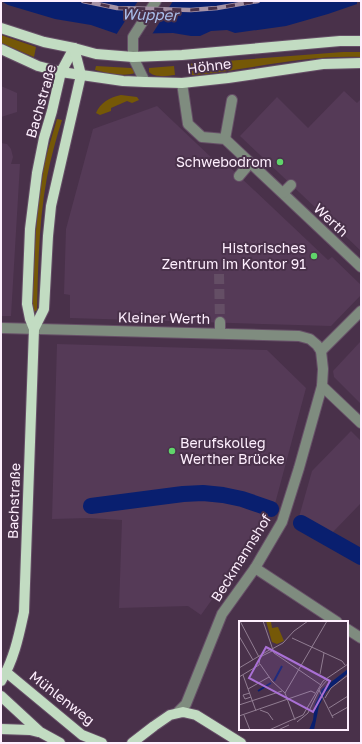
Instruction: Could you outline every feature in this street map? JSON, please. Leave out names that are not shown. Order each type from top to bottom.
[{"type":"main road","name":"Höhne","points":[[1,28],[44,42],[96,54],[133,57],[182,55],[340,41],[361,41]]},
{"type":"main road","name":"Bachstraße","points":[[34,328],[30,319],[27,304],[30,229],[37,173],[44,138],[61,72],[74,48]]},
{"type":"main road","name":"Bachstraße","points":[[4,677],[16,646],[24,612],[34,328],[44,309],[51,206],[81,75],[74,48]]},
{"type":"main road","name":"Höhne","points":[[1,49],[38,66],[61,72],[145,82],[182,83],[323,64],[361,63]]},
{"type":"main road","name":"Mühlenweg","points":[[4,677],[82,735],[102,743]]},
{"type":"main road","points":[[1,696],[40,732],[60,743]]},
{"type":"main road","points":[[132,743],[170,715],[178,712],[190,712],[241,743]]},
{"type":"main road","points":[[1,729],[5,728],[40,732]]},
{"type":"street","points":[[145,82],[133,57],[133,37],[156,1]]},
{"type":"street","points":[[182,83],[188,124],[202,137],[225,139],[232,100]]},
{"type":"street","name":"Werth","points":[[225,139],[361,267]]},
{"type":"street","points":[[239,176],[250,163]]},
{"type":"street","points":[[282,194],[290,185]]},
{"type":"street","points":[[321,351],[361,311]]},
{"type":"street","points":[[220,322],[220,333]]},
{"type":"street","name":"Kleiner Werth","points":[[1,328],[299,336],[310,339],[321,351]]},
{"type":"street","name":"Beckmannshof","points":[[178,712],[186,704],[222,614],[254,568],[282,522],[322,386],[323,369],[321,351]]},
{"type":"street","points":[[322,386],[361,423]]},
{"type":"street","points":[[254,568],[335,621]]},
{"type":"street","points":[[348,630],[361,638]]},
{"type":"shaded area","points":[[1,35],[36,47],[34,57],[1,43]]},
{"type":"shaded area","points":[[343,52],[361,52],[361,57],[299,60],[196,75],[189,75],[187,64]]},
{"type":"shaded area","points":[[96,66],[131,68],[135,71],[135,73],[120,75],[95,70]]},
{"type":"shaded area","points":[[174,66],[175,75],[158,76],[149,72],[149,68]]},
{"type":"shaded area","points":[[1,86],[17,93],[17,112],[1,117]]},
{"type":"shaded area","points":[[344,91],[357,103],[361,99],[361,251],[240,136],[277,97],[308,128]]},
{"type":"shaded area","points":[[121,95],[137,97],[139,100],[132,103],[127,101],[111,108],[111,111],[100,115],[96,113],[100,106],[106,101]]},
{"type":"shaded area","points":[[157,106],[215,161],[219,157],[328,260],[332,257],[361,285],[361,295],[331,326],[70,318],[70,295],[64,294],[66,229],[93,129]]},
{"type":"shaded area","points":[[57,119],[62,120],[50,162],[44,193],[39,243],[37,310],[33,313],[35,241],[40,189],[46,159]]},
{"type":"shaded area","points":[[1,143],[7,144],[11,149],[13,157],[11,164],[20,164],[11,316],[1,316]]},
{"type":"shaded area","points":[[361,341],[361,404],[334,377],[333,371]]},
{"type":"shaded area","name":"Berufskolleg Werther Brücke","points":[[57,344],[267,350],[306,388],[272,515],[201,615],[188,606],[119,608],[122,520],[89,518],[52,519]]},
{"type":"shaded area","points":[[351,431],[361,441],[361,503],[330,535],[299,517],[312,471]]},
{"type":"water","name":"Wupper","points":[[1,1],[357,1],[357,4],[286,26],[235,33],[227,30],[211,31],[200,36],[191,36],[173,33],[117,34],[91,25],[55,19],[8,5]]},
{"type":"pier","points":[[138,1],[173,1],[151,36],[116,35]]},
{"type":"waterway","points":[[91,506],[183,494],[203,493],[242,499],[271,509]]},
{"type":"waterway","points":[[301,523],[361,557]]},
{"type":"tunnel","points":[[219,274],[220,322]]},
{"type":"railway","points":[[83,1],[117,8],[191,10],[217,8],[258,1]]},
{"type":"place","name":"Schwebodrom","points":[[280,162]]},
{"type":"place","name":"Historisches Zentrum im Kontor 91","points":[[314,256]]},
{"type":"place","name":"Berufskolleg Werther Brücke","points":[[172,451]]}]
